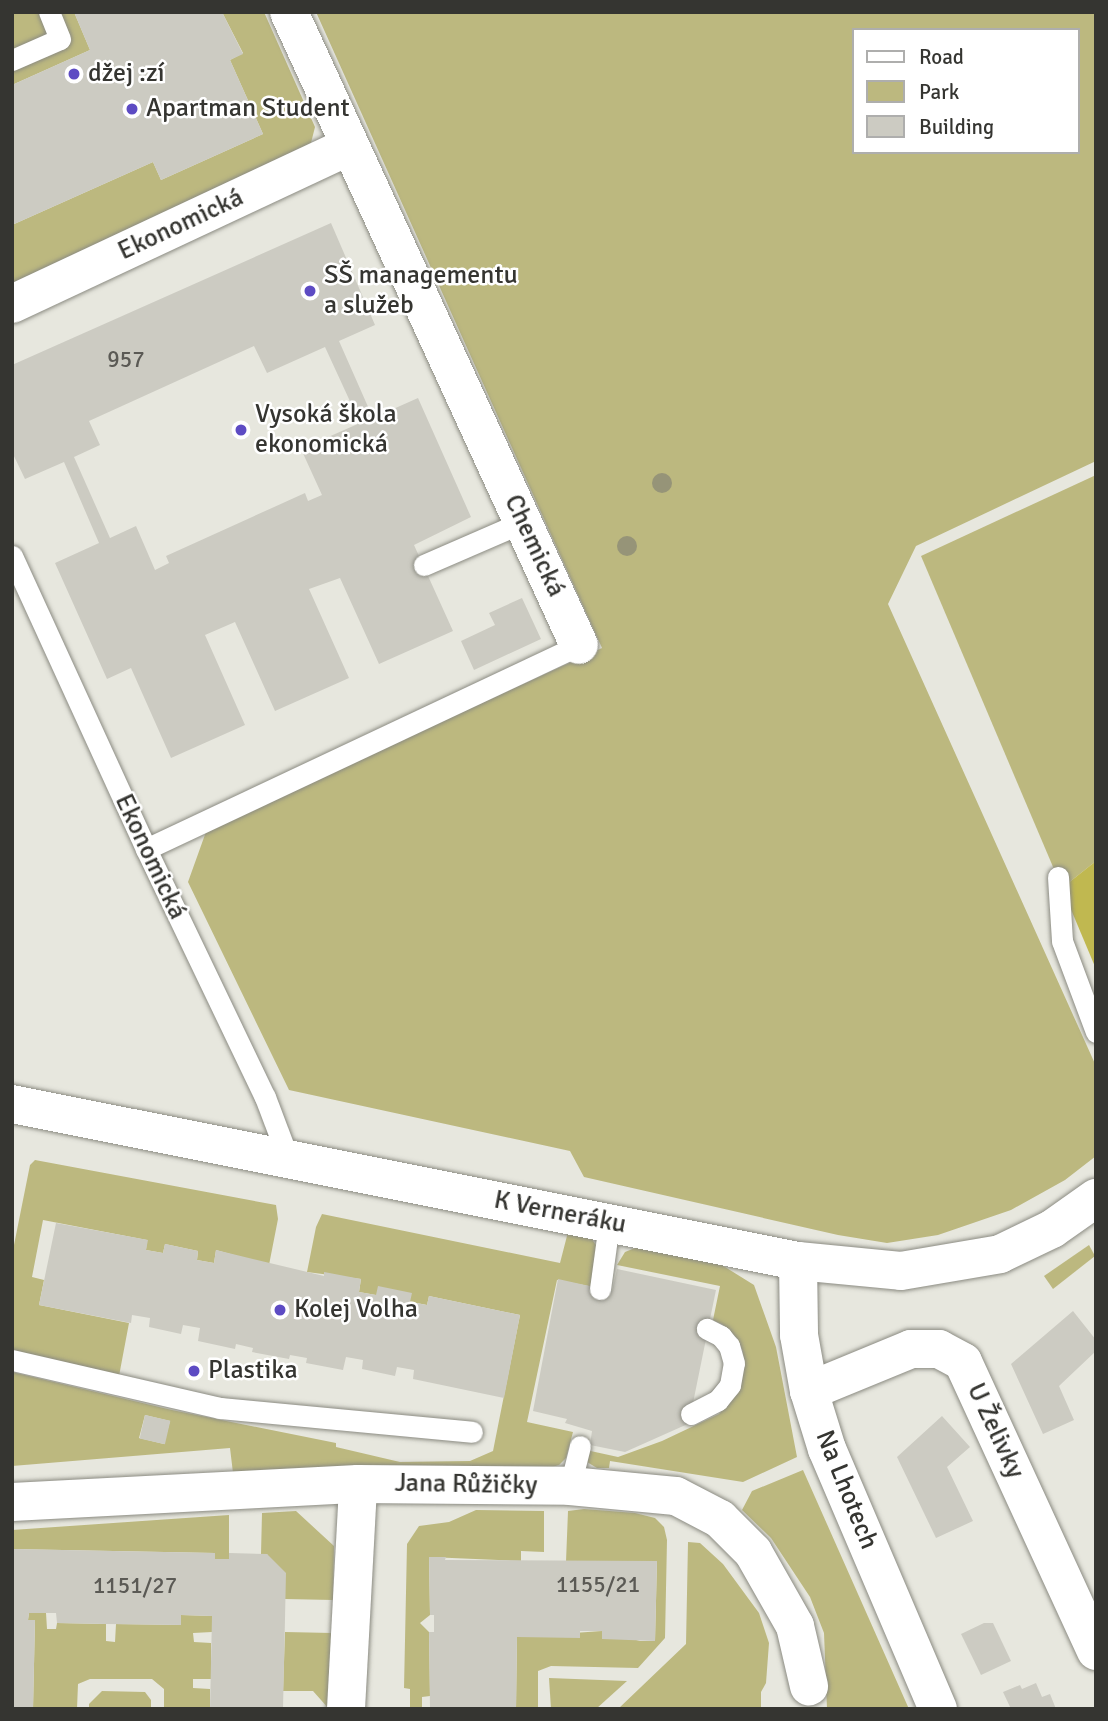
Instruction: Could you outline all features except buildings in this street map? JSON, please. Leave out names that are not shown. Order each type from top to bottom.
[{"type":"street","name":"Chemická","points":[[289,12],[579,645]]},
{"type":"street","name":"Ekonomická","points":[[12,304],[351,146]]},
{"type":"street","name":"K Verneráku","points":[[12,1104],[798,1261],[901,1271],[1000,1254],[1052,1229],[1096,1198]]},
{"type":"street","name":"Na Lhotech","points":[[798,1261],[799,1335],[809,1391],[827,1449],[938,1709]]},
{"type":"street","name":"U Želivky","points":[[809,1391],[911,1349],[939,1349],[963,1362],[1096,1651]]},
{"type":"street","name":"Jana Růžičky","points":[[12,1502],[358,1483],[570,1486],[677,1496],[720,1518],[753,1552],[795,1626],[809,1686]]},
{"type":"street","points":[[346,1709],[358,1483]]},
{"type":"lane","points":[[12,60],[60,39],[49,12]]},
{"type":"lane","points":[[424,565],[523,522]]},
{"type":"lane","name":"Ekonomická","points":[[12,555],[146,849],[265,1097],[288,1158]]},
{"type":"lane","name":"Chemická","points":[[146,849],[579,645]]},
{"type":"lane","points":[[1058,877],[1062,941],[1096,1032]]},
{"type":"lane","points":[[600,1289],[609,1223]]},
{"type":"lane","points":[[691,1414],[718,1400],[730,1385],[734,1363],[729,1346],[721,1336],[707,1329]]},
{"type":"lane","points":[[12,1360],[220,1408],[472,1432]]},
{"type":"lane","points":[[570,1486],[580,1446]]},
{"type":"green space","points":[[12,12],[74,12],[90,50],[12,85]]},
{"type":"green space","points":[[222,12],[264,12],[315,127],[310,147],[12,284],[12,225],[153,162],[161,180],[263,134],[230,60],[243,53]]},
{"type":"green space","points":[[316,12],[1096,12],[1096,461],[916,546],[888,604],[1096,1066],[1096,1156],[1065,1180],[1011,1210],[938,1235],[887,1243],[838,1235],[584,1177],[570,1151],[289,1090],[188,882],[207,829],[602,648]]},
{"type":"green space","points":[[1096,475],[1096,861],[1062,888],[921,556]]},
{"type":"green space","points":[[35,1160],[276,1205],[278,1219],[269,1265],[216,1250],[214,1263],[197,1260],[198,1251],[165,1244],[163,1253],[146,1250],[147,1240],[43,1220],[32,1277],[44,1280],[39,1305],[129,1323],[119,1376],[12,1351],[12,1255],[30,1165]]},
{"type":"green space","points":[[322,1214],[560,1263],[568,1232],[590,1236],[599,1250],[594,1287],[557,1280],[527,1422],[573,1432],[566,1458],[559,1465],[549,1468],[233,1473],[230,1448],[12,1466],[12,1372],[172,1410],[336,1443],[336,1447],[400,1462],[470,1461],[493,1451],[520,1315],[429,1296],[427,1305],[359,1292],[361,1279],[307,1272],[316,1227]],"holes":[[[145,1415],[170,1421],[164,1444],[139,1438]]]},
{"type":"green space","points":[[1089,1245],[1095,1256],[1053,1289],[1044,1276]]},
{"type":"green space","points":[[640,1246],[717,1262],[754,1285],[776,1347],[797,1457],[743,1482],[610,1461],[609,1468],[597,1468],[587,1462],[586,1450],[618,1457],[662,1441],[719,1414],[736,1395],[741,1382],[743,1352],[737,1338],[713,1320],[720,1286],[617,1265],[625,1252]]},
{"type":"green space","points":[[803,1470],[909,1709],[827,1709],[824,1633],[810,1597],[771,1538],[742,1510],[752,1491]]},
{"type":"green space","points":[[584,1509],[635,1513],[655,1518],[664,1527],[667,1540],[665,1638],[638,1668],[551,1666],[538,1671],[538,1709],[516,1709],[517,1637],[602,1631],[640,1641],[655,1641],[657,1561],[566,1562],[568,1511]]},
{"type":"green space","points":[[476,1510],[544,1511],[544,1552],[521,1551],[521,1561],[429,1557],[430,1615],[420,1623],[429,1632],[430,1696],[422,1697],[422,1709],[410,1709],[410,1689],[404,1688],[407,1544],[419,1526],[449,1522]]},
{"type":"green space","points":[[296,1511],[334,1546],[333,1600],[285,1599],[267,1554],[261,1554],[262,1513]]},
{"type":"green space","points":[[229,1515],[229,1559],[215,1559],[215,1553],[12,1549],[12,1530]]},
{"type":"green space","points":[[688,1542],[700,1543],[723,1564],[759,1613],[769,1643],[761,1709],[618,1709],[686,1644]]},
{"type":"green space","points":[[29,1613],[46,1613],[47,1629],[56,1629],[57,1623],[106,1624],[106,1641],[115,1642],[116,1624],[181,1625],[181,1615],[212,1616],[212,1632],[193,1633],[194,1642],[211,1643],[211,1679],[193,1679],[193,1688],[210,1689],[210,1709],[164,1709],[164,1689],[152,1679],[90,1679],[78,1684],[77,1709],[33,1709],[35,1620],[28,1620]]},
{"type":"green space","points":[[285,1632],[332,1633],[329,1709],[313,1691],[283,1691]]},
{"type":"green space","points":[[549,1678],[627,1681],[596,1709],[551,1709]]},
{"type":"green space","points":[[102,1691],[145,1692],[151,1700],[151,1709],[89,1709],[89,1704]]},
{"type":"shaded area","points":[[1096,861],[1096,969],[1062,888]]},
{"type":"place","name":"džej :zí","points":[[74,74]]},
{"type":"place","name":"Apartman Student","points":[[132,109]]},
{"type":"place","name":"SŠ managementu a služeb","points":[[310,291]]},
{"type":"place","name":"Vysoká škola ekonomická","points":[[241,430]]},
{"type":"place","name":"Kolej Volha","points":[[280,1310]]},
{"type":"place","name":"Plastika","points":[[194,1371]]}]
